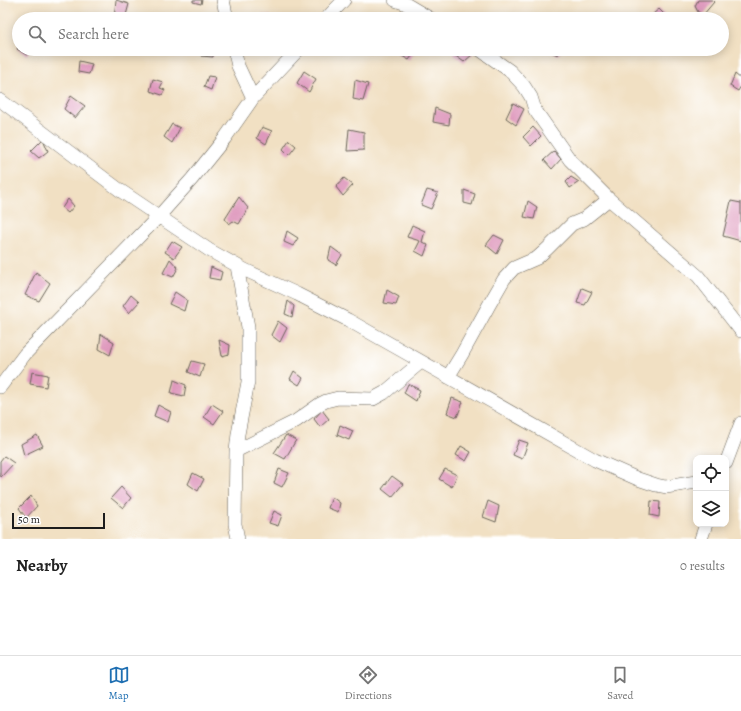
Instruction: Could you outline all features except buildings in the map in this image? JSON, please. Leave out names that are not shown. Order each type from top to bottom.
[{"type":"street","points":[[223,0],[226,12]]},
{"type":"street","points":[[333,12],[344,0]]},
{"type":"street","points":[[395,0],[404,3],[419,12]]},
{"type":"street","points":[[236,56],[238,66],[253,98]]},
{"type":"street","points":[[0,387],[25,354],[159,216],[192,179],[225,138],[253,98],[292,56]]},
{"type":"street","points":[[489,56],[510,71],[524,86],[531,97],[536,110],[570,160],[609,200],[698,276],[741,331]]},
{"type":"street","points":[[0,100],[122,191],[209,250],[237,266],[348,320],[595,460],[638,479],[656,485],[666,487],[693,483]]},
{"type":"street","points":[[448,377],[504,279],[509,273],[514,268],[536,258],[572,224],[584,219],[609,200]]},
{"type":"street","points":[[237,266],[248,327],[248,382],[236,451],[235,524],[238,539]]},
{"type":"street","points":[[236,451],[296,421],[326,401],[338,398],[372,399],[384,393],[421,362]]},
{"type":"street","points":[[729,455],[741,423]]},
{"type":"street","points":[[701,539],[705,527]]}]
